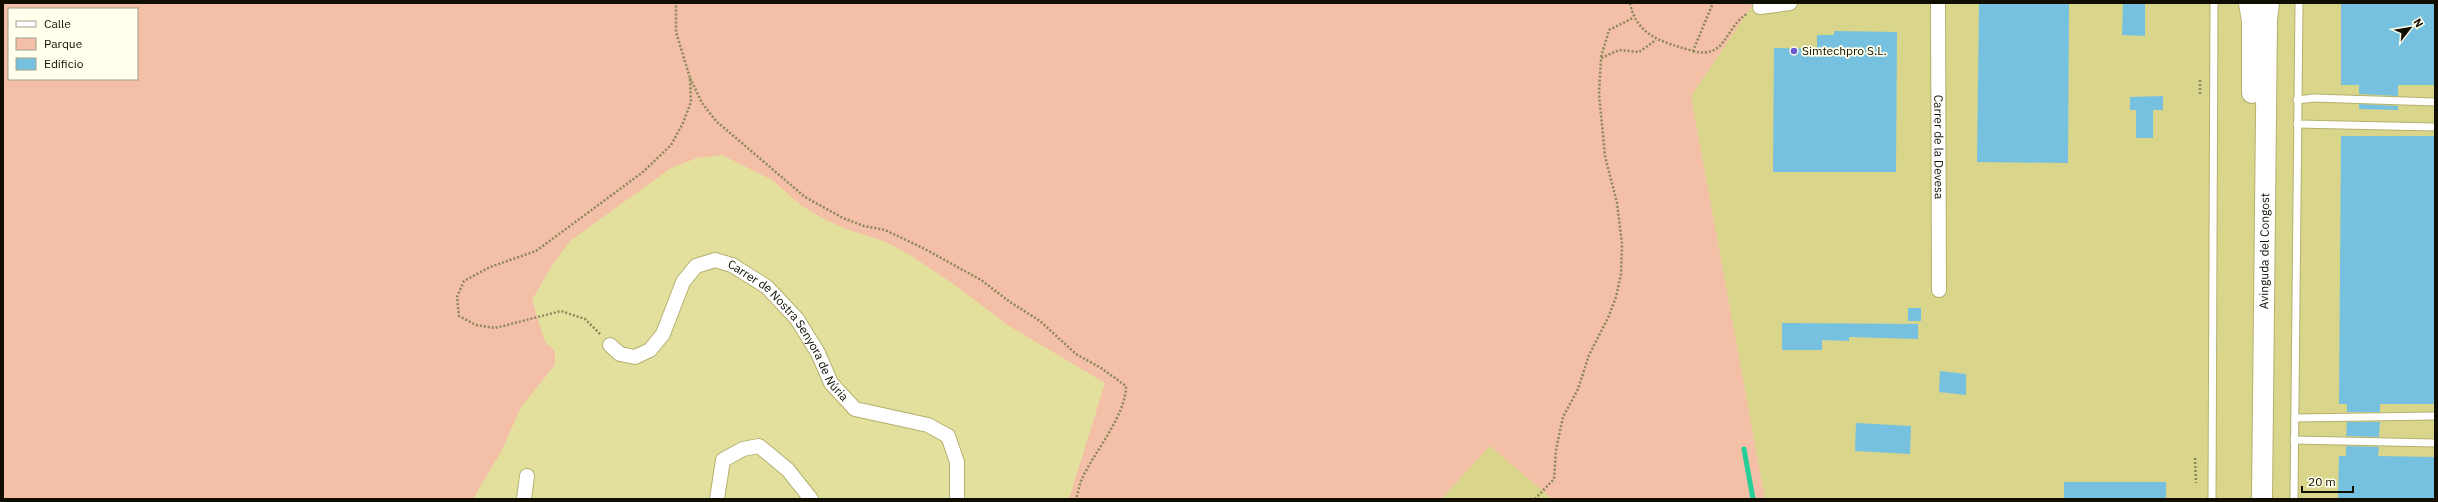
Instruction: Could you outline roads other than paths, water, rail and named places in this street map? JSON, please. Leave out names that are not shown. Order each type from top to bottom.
[{"type":"main road","name":"Avinguda del Congost","points":[[2249,3],[2252,21],[2249,499]]},
{"type":"main road","name":"Avinguda del Congost","points":[[2262,499],[2267,19],[2270,3]]},
{"type":"street","points":[[1760,7],[1790,3]]},
{"type":"street","name":"Carrer de la Devesa","points":[[1938,3],[1939,290]]},
{"type":"street","name":"Carrer de Nostra Senyora de Núria","points":[[610,345],[620,354],[634,357],[650,350],[663,334],[683,282],[696,266],[715,260],[732,265],[767,287],[797,319],[818,353],[831,383],[855,409],[928,425],[948,436],[957,462],[957,499]]},
{"type":"street","points":[[717,499],[723,460],[743,449],[759,446],[788,470],[811,499]]},
{"type":"street","points":[[524,499],[527,476]]},
{"type":"lane","points":[[2212,499],[2214,3]]},
{"type":"lane","points":[[2294,499],[2296,124],[2299,3]]},
{"type":"lane","points":[[2297,100],[2314,98],[2435,102]]},
{"type":"lane","points":[[2296,124],[2435,127]]},
{"type":"lane","points":[[2295,418],[2435,416]]},
{"type":"lane","points":[[2294,440],[2435,443]]},
{"type":"waterway","points":[[1744,449],[1753,499]]},
{"type":"place","name":"Simtechpro S.L.","points":[[1794,51]]}]
